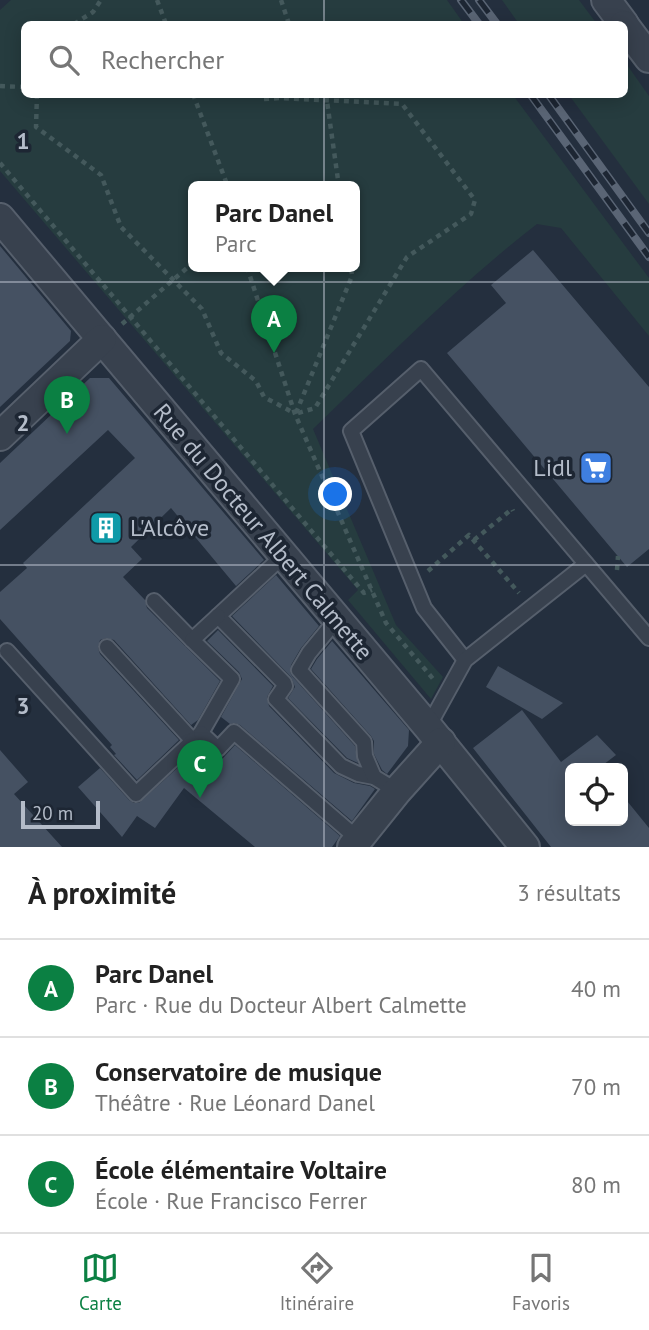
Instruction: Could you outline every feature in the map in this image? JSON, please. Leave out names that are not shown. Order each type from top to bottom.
[{"type":"street","points":[[606,0],[621,21]]},
{"type":"street","points":[[628,30],[649,58]]},
{"type":"street","name":"Rue du Docteur Albert Calmette","points":[[0,218],[109,334],[284,555],[525,847]]},
{"type":"street","points":[[0,436],[109,334]]},
{"type":"street","points":[[355,843],[386,784],[434,735]]},
{"type":"lane","points":[[466,660],[424,608],[351,431],[421,369],[649,638]]},
{"type":"lane","points":[[192,640],[284,555]]},
{"type":"lane","points":[[434,735],[446,694],[466,660],[586,564]]},
{"type":"lane","points":[[7,651],[136,794],[197,737],[232,679],[154,601]]},
{"type":"lane","points":[[218,616],[284,683],[285,686],[276,699],[341,766],[386,784]]},
{"type":"lane","points":[[337,619],[309,653],[299,670],[364,742],[365,756],[386,784]]},
{"type":"lane","points":[[107,647],[197,737],[218,749],[234,732],[355,843]]},
{"type":"path","points":[[79,21],[93,12],[102,0]]},
{"type":"path","points":[[157,0],[165,21]]},
{"type":"path","points":[[281,0],[288,21]]},
{"type":"path","points":[[0,86],[21,87]]},
{"type":"path","points":[[37,98],[36,127],[101,175],[121,227],[202,309],[221,352],[256,381],[264,397],[295,414],[316,408],[407,257],[471,214],[475,200],[402,104],[338,98]]},
{"type":"path","points":[[195,98],[226,181]]},
{"type":"path","points":[[264,99],[281,98]]},
{"type":"path","points":[[327,98],[338,181]]},
{"type":"path","points":[[0,163],[364,593],[372,590]]},
{"type":"path","points":[[109,334],[188,267]]},
{"type":"path","points":[[248,272],[295,414],[387,623],[446,694]]},
{"type":"path","points":[[295,414],[352,272]]},
{"type":"path","points":[[474,540],[512,509],[520,518]]},
{"type":"green space","points":[[11,0],[447,0],[462,21],[21,21],[21,98],[515,98],[649,278],[649,336],[561,228],[537,224],[450,298],[313,429],[396,625],[443,677],[431,699],[348,600],[358,590],[0,171],[0,10]]},
{"type":"green space","points":[[502,0],[579,0],[595,21],[517,21]]},
{"type":"green space","points":[[628,66],[649,96],[649,204],[571,98],[628,98]]},
{"type":"building","points":[[0,246],[71,331],[70,341],[0,407]]},
{"type":"building","name":"Lidl","points":[[533,250],[649,387],[649,549],[627,567],[447,353],[506,303],[491,285]]},
{"type":"building","points":[[90,378],[109,378],[264,560],[236,586],[171,508],[131,547],[142,559],[123,577],[145,600],[147,608],[220,681],[198,720],[191,725],[114,640],[100,640],[100,654],[179,740],[137,780],[114,755],[116,754],[110,747],[112,745],[0,619],[0,592],[27,568],[23,563],[135,458],[108,430],[0,530],[0,463]]},
{"type":"building","points":[[276,575],[319,626],[301,648],[290,672],[355,746],[358,763],[347,758],[288,698],[295,687],[291,677],[232,616]]},
{"type":"building","points":[[218,630],[273,686],[267,697],[269,706],[334,773],[375,789],[352,821],[240,725],[230,724],[221,717],[242,679],[239,672],[207,641]]},
{"type":"building","points":[[332,641],[409,730],[408,746],[387,774],[374,754],[374,741],[371,736],[311,669]]},
{"type":"building","points":[[498,666],[563,703],[542,719],[486,687]]},
{"type":"building","points":[[522,710],[561,762],[597,735],[616,755],[606,763],[565,763],[565,826],[628,826],[628,802],[649,828],[649,847],[551,847],[473,748]]},
{"type":"building","points":[[235,745],[340,836],[332,847],[255,847],[184,788],[155,828],[137,816],[122,837],[78,787],[100,768],[129,800],[139,803],[196,751],[215,767]]},
{"type":"building","points":[[0,750],[28,782],[14,794],[62,847],[0,847]]},
{"type":"railway","points":[[461,0],[477,21]]},
{"type":"railway","points":[[479,0],[495,21]]},
{"type":"railway","points":[[533,98],[649,257]]},
{"type":"railway","points":[[551,98],[649,233]]},
{"type":"place","name":"Parc Danel","points":[[274,353]]},
{"type":"place","name":"Conservatoire de musique","points":[[67,434]]},
{"type":"place","name":"Lidl","points":[[596,468]]},
{"type":"place","name":"L'Alcôve","points":[[106,528]]},
{"type":"place","name":"École élémentaire Voltaire","points":[[200,798]]}]
